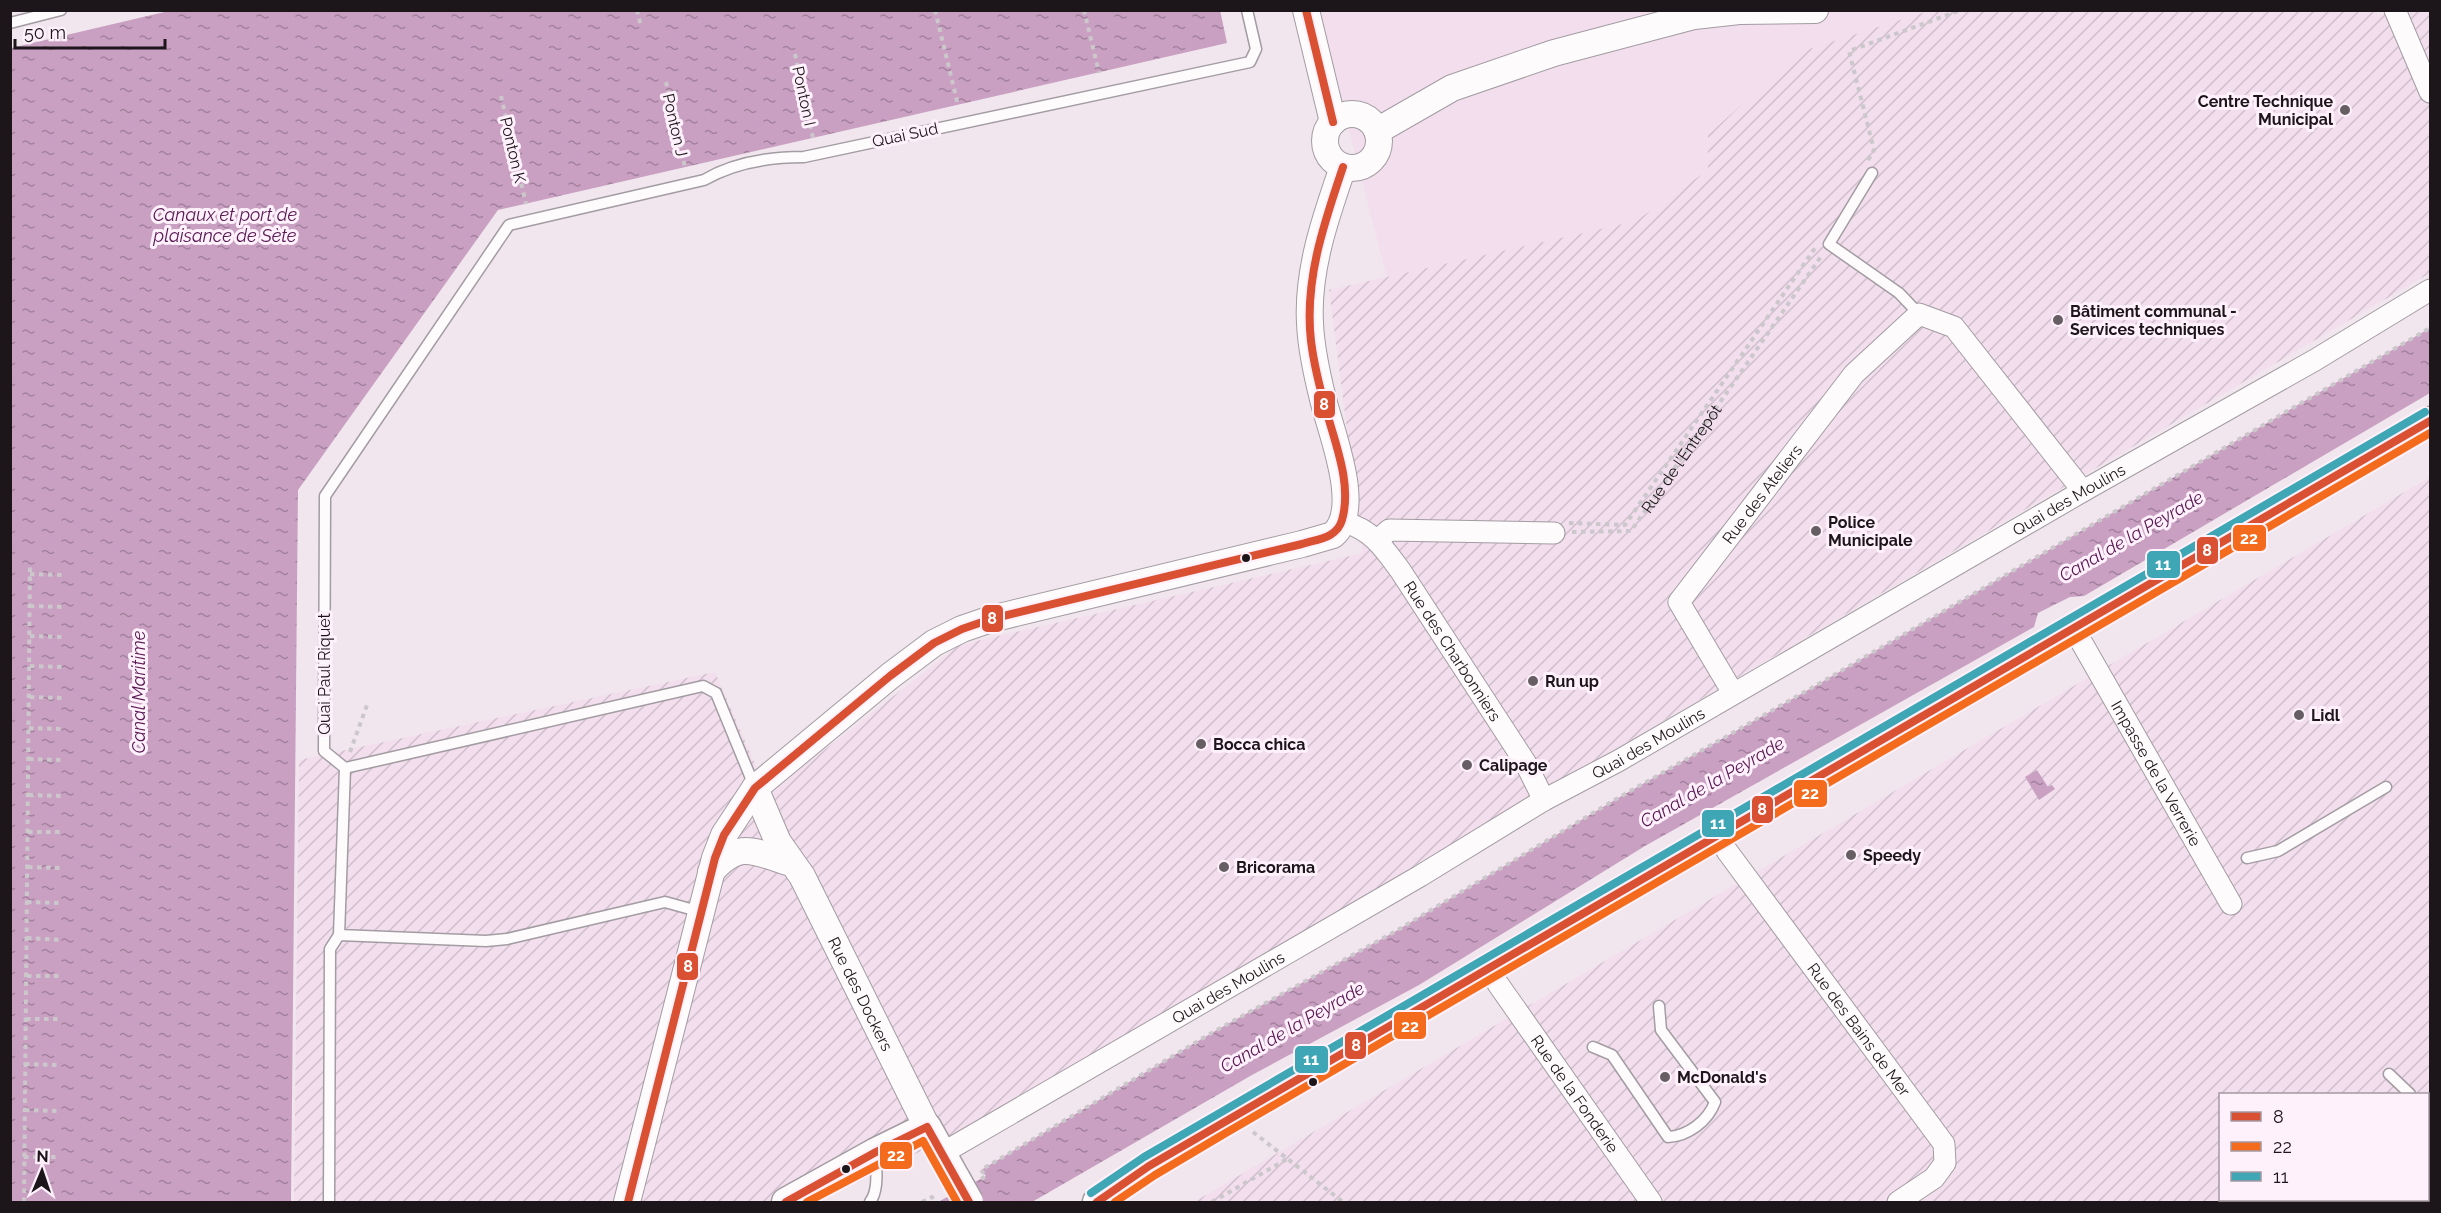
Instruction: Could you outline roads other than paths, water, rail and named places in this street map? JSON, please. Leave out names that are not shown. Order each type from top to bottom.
[{"type":"main road","points":[[1097,1203],[1149,1166],[1239,1113],[2430,422]]},
{"type":"main road","points":[[1130,1203],[1247,1128],[2430,442]]},
{"type":"main road","points":[[786,1203],[876,1152],[927,1127],[941,1154],[966,1188]]},
{"type":"street","points":[[1306,10],[1333,122]]},
{"type":"street","points":[[1377,131],[1452,88],[1554,53],[1694,16],[1739,11],[1815,10]]},
{"type":"street","points":[[2395,10],[2430,92]]},
{"type":"street","points":[[1342,116],[1363,117],[1371,122],[1377,131],[1379,141],[1377,151],[1372,160],[1364,166],[1343,167],[1327,152],[1325,141],[1327,131],[1333,122],[1342,116]]},
{"type":"street","points":[[628,1202],[710,873],[724,835],[755,788],[890,676],[934,643],[962,629],[991,619],[1302,544],[1333,535],[1344,522],[1346,504],[1343,477],[1323,398],[1309,320],[1312,278],[1328,212],[1343,167]]},
{"type":"street","name":"Quai des Moulins","points":[[941,1154],[1420,876],[1544,800],[1618,761],[2083,490],[2315,360],[2430,290]]},
{"type":"street","points":[[1919,314],[1954,327],[2083,490]]},
{"type":"street","name":"Rue des Ateliers","points":[[1733,693],[1679,602],[1854,374],[1919,314]]},
{"type":"street","name":"Rue des Charbonniers","points":[[1344,522],[1360,526],[1378,540],[1400,570],[1525,762],[1544,800]]},
{"type":"street","points":[[1378,540],[1389,530],[1560,528]]},
{"type":"street","name":"Impasse de la Verrerie","points":[[2082,643],[2231,904]]},
{"type":"street","name":"Rue des Dockers","points":[[755,788],[777,842],[802,876],[927,1127]]},
{"type":"street","points":[[710,873],[730,854],[741,850],[752,851],[791,863]]},
{"type":"street","name":"Rue des Bains de Mer","points":[[1727,851],[1944,1144],[1945,1163],[1934,1178],[1898,1203]]},
{"type":"street","name":"Rue de la Fonderie","points":[[1498,984],[1651,1203]]},
{"type":"lane","points":[[10,23],[61,10]]},
{"type":"lane","name":"Quai Sud","points":[[509,225],[704,180],[719,171],[778,157],[804,157],[1250,62],[1256,49],[1247,10]]},
{"type":"lane","points":[[1872,172],[1824,243],[1899,294],[1919,314]]},
{"type":"lane","name":"Quai Paul Riquet","points":[[345,768],[324,751],[325,496],[509,225]]},
{"type":"lane","points":[[329,1203],[330,949],[339,935],[345,768],[703,686],[716,693],[755,788]]},
{"type":"lane","points":[[2247,858],[2278,851],[2386,787]]},
{"type":"lane","points":[[339,935],[486,941],[507,939],[665,902],[701,912]]},
{"type":"lane","points":[[1593,1047],[1612,1055],[1668,1137],[1680,1137],[1710,1116],[1714,1102],[1661,1030],[1659,1006]]},
{"type":"lane","points":[[2389,1074],[2408,1093]]},
{"type":"lane","points":[[870,1203],[874,1197],[876,1184],[876,1152]]},
{"type":"water","name":"Canaux et port de plaisance de Sète","points":[[173,10],[1220,10],[1227,43],[498,210],[298,490],[291,1202],[11,1202],[11,48]]},
{"type":"water","name":"Canal de la Peyrade","points":[[2430,328],[2430,393],[2084,596],[2070,597],[2038,613],[2034,627],[1645,846],[1419,985],[1252,1075],[1032,1202],[938,1202],[986,1176],[981,1170],[1215,1031],[1396,931],[1618,798]]},
{"type":"water","points":[[2037,770],[2048,787],[2052,785],[2055,789],[2039,800],[2025,777]]},
{"type":"place","name":"Centre Technique Municipal","points":[[2345,110]]},
{"type":"place","name":"Bâtiment communal - Services techniques","points":[[2058,320]]},
{"type":"place","name":"Police Municipale","points":[[1816,531]]},
{"type":"place","name":"Run up","points":[[1533,681]]},
{"type":"place","name":"Lidl","points":[[2299,715]]},
{"type":"place","name":"Bocca chica","points":[[1201,744]]},
{"type":"place","name":"Calipage","points":[[1467,765]]},
{"type":"place","name":"Speedy","points":[[1851,855]]},
{"type":"place","name":"Bricorama","points":[[1224,867]]},
{"type":"place","name":"McDonald's","points":[[1665,1077]]},
{"type":"water label","name":"Canal Maritime","points":[[138,692]]}]
